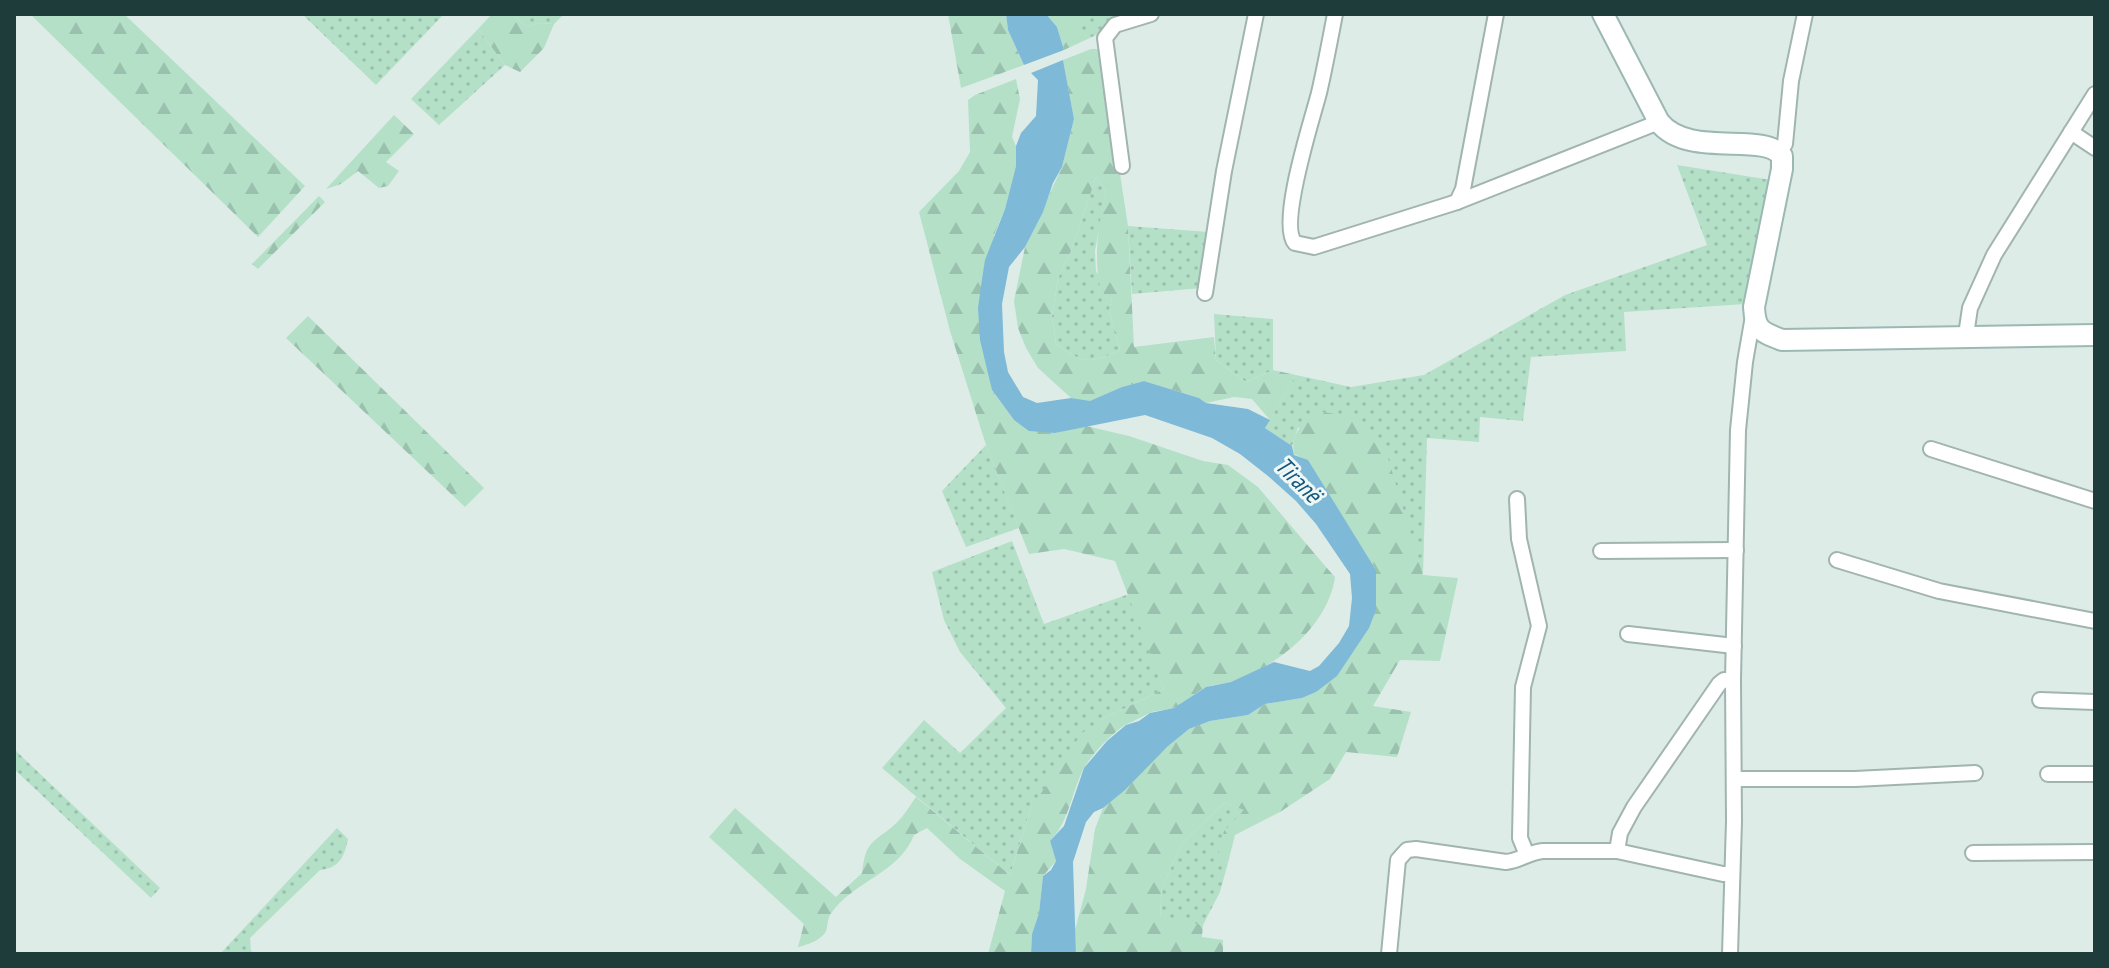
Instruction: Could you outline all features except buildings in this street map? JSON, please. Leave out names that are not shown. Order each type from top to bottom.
[{"type":"street","points":[[1122,166],[1105,38],[1115,25],[1151,14]]},
{"type":"street","points":[[1205,293],[1224,171],[1256,14]]},
{"type":"street","points":[[1335,14],[1320,90],[1293,192],[1291,239],[1303,247],[1314,247],[1457,202],[1659,122]]},
{"type":"street","points":[[1457,202],[1463,189],[1496,14]]},
{"type":"street","points":[[1603,14],[1659,122],[1670,134],[1685,139],[1772,148],[1779,151],[1783,163],[1754,307],[1738,430],[1730,954]]},
{"type":"street","points":[[1779,151],[1785,144],[1791,81],[1805,14]]},
{"type":"street","points":[[1966,335],[1970,308],[1994,255],[2095,94]]},
{"type":"street","points":[[2071,132],[2095,148]]},
{"type":"street","points":[[1754,307],[1758,327],[1782,340]]},
{"type":"street","points":[[1745,362],[1760,343],[1782,340],[2095,335]]},
{"type":"street","points":[[1931,449],[2095,501]]},
{"type":"street","points":[[1517,499],[1519,539],[1539,626],[1523,687],[1520,838],[1527,855]]},
{"type":"street","points":[[1601,551],[1736,550]]},
{"type":"street","points":[[1837,560],[1939,591],[2095,621]]},
{"type":"street","points":[[1628,634],[1734,646]]},
{"type":"street","points":[[1617,851],[1620,833],[1634,807],[1719,684],[1724,680],[1733,680]]},
{"type":"street","points":[[2040,700],[2095,702]]},
{"type":"street","points":[[1734,779],[1855,779],[1975,773]]},
{"type":"street","points":[[2048,774],[2095,774]]},
{"type":"street","points":[[1389,954],[1398,860],[1407,850],[1506,862],[1543,851],[1617,851],[1732,874]]},
{"type":"street","points":[[1973,853],[2095,852]]},
{"type":"green space","points":[[30,14],[124,14],[305,186],[258,237]]},
{"type":"green space","points":[[302,14],[444,14],[376,85]]},
{"type":"green space","points":[[492,14],[513,14],[527,27],[537,23],[554,24],[544,48],[520,72],[505,65],[478,29]]},
{"type":"green space","points":[[513,14],[564,14],[554,24],[537,23],[527,27]]},
{"type":"green space","points":[[948,14],[1006,14],[1008,30],[1024,65],[961,88]]},
{"type":"green space","points":[[1046,14],[1087,14],[1076,33],[1092,37],[1064,50],[1057,27]]},
{"type":"green space","points":[[1087,14],[1136,14],[1092,37],[1075,33]]},
{"type":"green space","points":[[478,29],[505,65],[439,125],[411,99]]},
{"type":"green space","points":[[1091,49],[1098,49],[1102,57],[1128,226],[1134,347],[1214,337],[1216,360],[1246,382],[1273,370],[1296,375],[1270,420],[1252,399],[1234,397],[1206,403],[1144,381],[1090,402],[1071,398],[1038,368],[1026,348],[1018,328],[1014,301],[1025,247],[1062,167],[1074,119],[1063,60]],"holes":[[[1096,177],[1106,192],[1099,230],[1097,267],[1101,292],[1112,298],[1109,311],[1120,350],[1086,360],[1056,344],[1052,316],[1058,278],[1073,247]]]},
{"type":"green space","points":[[1016,79],[1020,99],[1012,137],[1016,146],[1016,166],[1005,209],[994,235],[992,390],[1014,420],[1055,433],[1086,426],[1129,436],[1203,461],[1228,465],[1258,487],[1335,577],[1322,612],[1311,628],[1282,655],[1248,675],[1207,687],[1176,707],[1152,712],[1125,725],[1091,758],[1061,825],[1050,841],[1056,861],[1043,876],[1031,954],[988,954],[1005,891],[960,859],[927,828],[914,835],[898,859],[839,903],[830,915],[822,936],[798,947],[804,924],[709,837],[735,808],[836,897],[862,873],[865,856],[873,842],[899,820],[916,797],[1010,875],[1031,808],[1082,733],[1101,720],[1164,689],[1115,561],[1064,549],[1029,554],[986,445],[950,331],[919,212],[959,171],[970,152],[968,100]]},
{"type":"green space","points":[[394,115],[414,134],[386,162],[399,171],[388,186],[379,188],[358,171],[341,184],[326,189]]},
{"type":"green space","points":[[1677,165],[1771,180],[1746,304],[1624,312],[1626,351],[1531,357],[1523,421],[1480,417],[1479,442],[1427,438],[1423,575],[1405,520],[1298,427],[1292,446],[1265,428],[1296,375],[1351,387],[1424,375],[1565,295],[1707,245]]},
{"type":"green space","points":[[1096,177],[1106,192],[1095,251],[1096,271],[1112,298],[1109,311],[1120,350],[1086,360],[1056,344],[1052,316],[1058,278],[1073,247]]},
{"type":"green space","points":[[319,196],[325,202],[258,269],[252,264]]},
{"type":"green space","points":[[1128,226],[1209,232],[1202,288],[1132,294]]},
{"type":"green space","points":[[1214,314],[1273,319],[1273,370],[1246,382],[1216,360]]},
{"type":"green space","points":[[308,316],[484,488],[465,507],[286,338]]},
{"type":"green space","points":[[1319,411],[1360,419],[1388,458],[1423,575],[1458,578],[1440,661],[1400,660],[1373,706],[1411,712],[1397,757],[1346,752],[1330,779],[1280,812],[1235,835],[1228,863],[1217,860],[1224,831],[1244,810],[1224,803],[1182,844],[1162,887],[1160,917],[1203,925],[1202,937],[1223,940],[1223,954],[1076,954],[1075,930],[1086,889],[1095,829],[1103,808],[1189,729],[1210,721],[1248,715],[1265,704],[1302,698],[1316,692],[1376,610],[1376,570],[1308,461],[1294,454],[1296,434]]},
{"type":"green space","points":[[986,445],[1019,528],[966,547],[942,491]]},
{"type":"green space","points":[[1012,541],[1044,624],[1129,594],[1164,689],[1101,720],[1031,808],[1010,875],[882,768],[924,720],[960,753],[1006,708],[960,652],[944,620],[932,572]]},
{"type":"green space","points":[[14,749],[160,888],[151,898],[14,769]]},
{"type":"green space","points":[[1224,803],[1245,810],[1218,859],[1228,863],[1220,892],[1203,925],[1160,918],[1162,887],[1182,844]]},
{"type":"green space","points":[[337,828],[348,839],[340,860],[332,867],[320,870],[250,938],[251,951],[255,954],[220,954]]},
{"type":"water","points":[[1006,14],[1046,14],[1057,27],[1064,50],[1024,65],[1008,30]]},
{"type":"water","name":"Tiranë","points":[[1063,60],[1074,119],[1062,167],[1043,212],[1025,247],[1009,267],[1002,304],[1008,372],[1023,397],[1037,403],[1071,398],[1090,401],[1144,381],[1206,403],[1248,409],[1270,420],[1265,428],[1292,446],[1294,455],[1308,460],[1376,570],[1376,610],[1369,628],[1337,676],[1316,692],[1302,698],[1265,704],[1248,715],[1210,721],[1189,729],[1125,790],[1094,812],[1086,822],[1073,862],[1076,954],[1031,954],[1043,876],[1056,861],[1050,841],[1064,826],[1084,768],[1107,741],[1126,725],[1150,713],[1174,708],[1206,687],[1231,682],[1274,662],[1310,671],[1319,666],[1349,626],[1352,598],[1350,574],[1316,524],[1296,501],[1240,454],[1212,438],[1145,415],[1055,433],[1029,431],[1014,420],[992,390],[980,340],[978,308],[985,260],[1005,209],[1016,166],[1016,146],[1021,133],[1036,116],[1038,80],[1031,73]]}]
